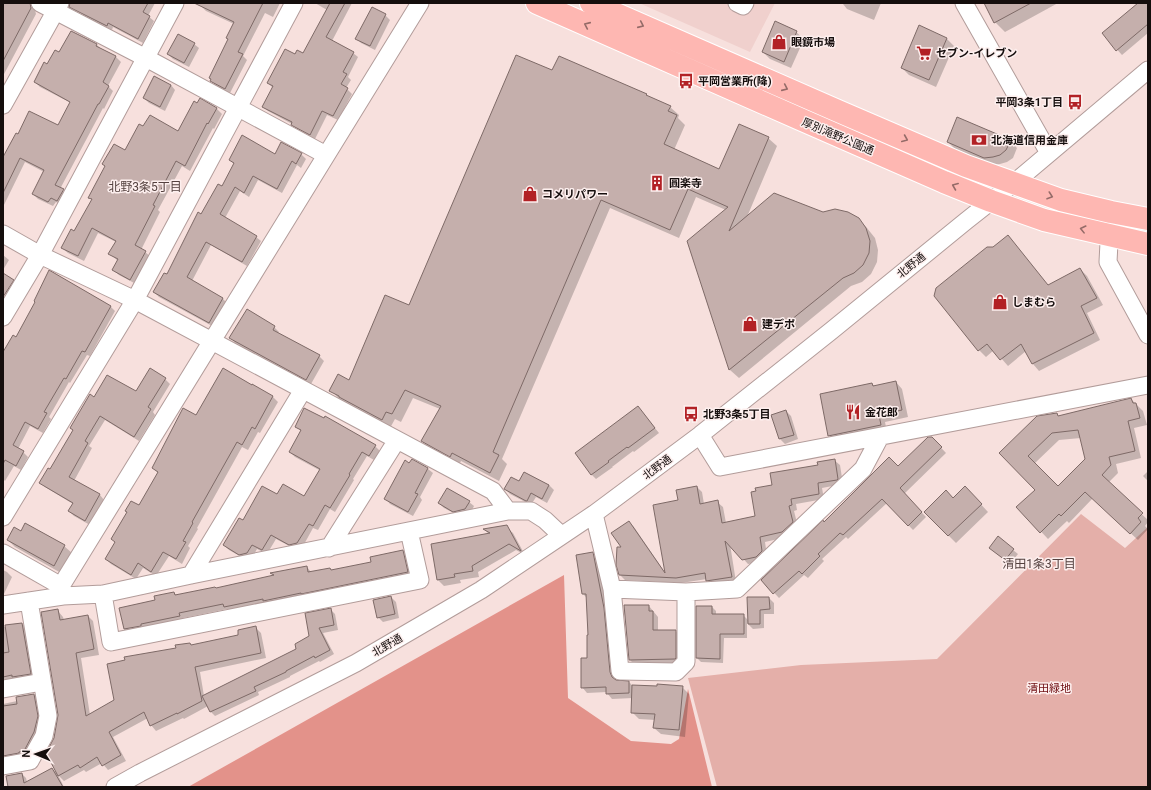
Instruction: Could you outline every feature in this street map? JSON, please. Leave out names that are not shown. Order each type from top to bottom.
[{"type":"main road","name":"厚別滝野公園通","points":[[537,3],[944,182],[991,201],[1044,220],[1148,244]]},
{"type":"main road","name":"厚別滝野公園通","points":[[591,3],[966,166],[1062,200],[1148,219]]},
{"type":"street","points":[[40,3],[57,7],[146,58],[326,155]]},
{"type":"street","points":[[3,316],[40,254],[175,3]]},
{"type":"street","points":[[3,517],[135,300],[294,3]]},
{"type":"street","points":[[62,591],[211,341],[420,3]]},
{"type":"street","points":[[737,3],[743,6],[745,3]]},
{"type":"street","points":[[964,3],[1049,153]]},
{"type":"street","points":[[3,105],[57,7]]},
{"type":"street","name":"北野通","points":[[115,787],[147,769],[356,663],[481,590],[594,514],[700,435],[824,336],[1014,183],[1148,70]]},
{"type":"street","points":[[1111,212],[1108,262],[1148,335]]},
{"type":"street","points":[[3,234],[40,254],[135,300],[493,491],[508,511]]},
{"type":"street","points":[[700,435],[720,467],[1148,385]]},
{"type":"street","points":[[191,575],[303,390]]},
{"type":"street","points":[[612,589],[686,592],[737,589],[863,469],[880,437]]},
{"type":"street","points":[[329,548],[397,440]]},
{"type":"street","points":[[3,605],[29,601],[62,591],[103,594],[508,511],[531,511],[545,520],[561,535]]},
{"type":"street","points":[[594,514],[612,589],[620,671],[676,672],[686,662],[686,592]]},
{"type":"street","points":[[103,594],[111,642],[420,580],[409,531]]},
{"type":"street","points":[[3,553],[62,591]]},
{"type":"street","points":[[3,766],[30,761],[44,736],[48,716],[29,601]]},
{"type":"street","points":[[3,688],[42,682]]},
{"type":"shaded area","points":[[639,3],[775,3],[750,52]]},
{"type":"shaded area","points":[[564,575],[568,698],[631,741],[671,744],[679,739],[688,689],[712,787],[188,787]]},
{"type":"green space","name":"清田緑地","points":[[1081,514],[1125,548],[1148,527],[1148,787],[717,787],[688,678],[801,665],[937,659]]},
{"type":"building","points":[[3,3],[30,3],[31,8],[3,61]]},
{"type":"building","points":[[70,3],[148,3],[143,12],[150,16],[138,39],[108,23],[107,26],[69,7]]},
{"type":"building","points":[[194,3],[263,3],[238,52],[243,54],[225,89],[210,81],[211,79],[209,78],[228,39],[226,38],[234,22]]},
{"type":"building","points":[[330,3],[345,3],[326,37],[354,52],[343,72],[347,74],[341,84],[348,88],[333,116],[322,111],[310,135],[291,125],[292,122],[262,107],[273,86],[267,83],[285,49],[295,54],[297,50],[303,53]]},
{"type":"building","points":[[984,3],[1031,3],[994,23]]},
{"type":"building","points":[[1138,3],[1148,3],[1148,24],[1116,51],[1102,33]]},
{"type":"building","points":[[372,7],[386,14],[370,46],[355,39]]},
{"type":"building","name":"眼鏡市場","points":[[775,21],[797,31],[784,62],[762,52]]},
{"type":"building","name":"セブン-イレブン","points":[[919,25],[947,38],[929,80],[901,68]]},
{"type":"building","points":[[71,31],[97,44],[96,46],[116,56],[103,82],[109,86],[55,185],[64,189],[57,201],[51,198],[48,202],[32,194],[44,170],[20,158],[3,193],[3,157],[16,133],[18,134],[29,111],[58,125],[70,102],[34,82],[44,62],[47,64],[55,50],[59,52]]},
{"type":"building","points":[[178,34],[195,43],[184,63],[167,54]]},
{"type":"building","name":"コメリパワー","points":[[516,55],[552,70],[559,56],[671,106],[668,111],[677,115],[664,144],[719,169],[739,124],[769,137],[729,231],[774,193],[823,212],[835,209],[848,212],[859,218],[866,228],[870,241],[869,253],[863,265],[854,273],[843,278],[729,370],[687,241],[728,207],[688,189],[670,230],[601,200],[493,452],[499,455],[490,473],[452,453],[450,457],[421,441],[441,406],[405,390],[392,414],[386,412],[382,420],[329,391],[338,374],[349,380],[385,295],[409,305]]},
{"type":"building","points":[[154,76],[171,85],[160,107],[143,98]]},
{"type":"building","points":[[200,98],[217,108],[208,124],[207,123],[185,166],[176,161],[153,205],[155,206],[135,245],[146,251],[130,280],[112,270],[118,259],[108,254],[116,241],[92,228],[78,256],[61,248],[71,229],[74,231],[92,199],[88,198],[105,166],[102,164],[114,144],[125,150],[139,124],[143,126],[150,115],[178,131],[194,101],[197,103]]},
{"type":"building","points":[[957,117],[1011,140],[1006,150],[1000,155],[984,158],[947,142]]},
{"type":"building","points":[[242,135],[275,154],[281,142],[302,153],[296,164],[292,161],[277,189],[253,176],[244,193],[235,187],[220,214],[257,236],[242,262],[206,242],[187,277],[223,298],[209,323],[153,292],[164,273],[167,274],[198,212],[201,214],[218,184],[222,186],[234,163],[229,160]]},
{"type":"building","name":"しまむら","points":[[1008,235],[1048,285],[1080,268],[1097,298],[1081,306],[1094,333],[1032,364],[1021,344],[1000,360],[987,344],[978,351],[934,296],[936,288],[987,247],[993,247]]},
{"type":"building","points":[[49,270],[111,306],[85,352],[82,351],[66,379],[64,378],[44,412],[47,413],[38,429],[25,422],[13,445],[24,451],[16,466],[5,460],[3,464],[3,352],[13,335],[16,337],[35,302],[34,301]]},
{"type":"building","points":[[3,273],[14,280],[3,297]]},
{"type":"building","points":[[247,309],[275,326],[273,330],[320,355],[306,380],[229,338]]},
{"type":"building","points":[[150,368],[166,378],[148,407],[151,409],[134,437],[100,416],[85,441],[88,443],[69,477],[100,494],[85,521],[68,511],[73,503],[39,483],[48,468],[50,469],[73,430],[70,428],[90,394],[94,397],[107,375],[136,391]]},
{"type":"building","points":[[223,368],[273,396],[255,429],[252,427],[242,445],[237,442],[192,522],[193,523],[183,541],[186,542],[176,559],[163,552],[151,572],[138,563],[131,575],[105,559],[115,542],[111,539],[127,512],[125,511],[131,501],[139,505],[158,472],[152,468],[183,408],[196,415]]},
{"type":"building","points":[[896,381],[902,410],[879,415],[881,425],[828,436],[820,394],[872,383],[873,386]]},
{"type":"building","points":[[1131,398],[1133,403],[1136,403],[1140,418],[1128,421],[1135,451],[1109,457],[1111,465],[1102,475],[1143,513],[1138,518],[1141,522],[1130,534],[1085,492],[1061,516],[1059,514],[1040,533],[1016,507],[1035,490],[999,453],[1037,416],[1057,413],[1058,416]],"holes":[[[1078,430],[1085,459],[1058,486],[1028,456],[1052,433]]]},
{"type":"building","points":[[638,406],[655,428],[628,448],[627,447],[591,475],[575,453]]},
{"type":"building","points":[[304,408],[324,418],[325,416],[376,445],[369,456],[362,452],[330,508],[325,505],[313,526],[309,524],[297,543],[289,545],[271,535],[262,550],[252,545],[247,553],[239,555],[223,545],[239,518],[243,520],[262,486],[277,494],[283,484],[304,496],[320,469],[289,452],[301,430],[295,427]]},
{"type":"building","points":[[786,410],[794,435],[779,439],[771,415]]},
{"type":"building","points":[[928,437],[932,437],[942,447],[900,488],[922,512],[908,526],[882,499],[843,535],[840,533],[818,554],[820,556],[802,574],[799,571],[773,594],[761,580],[823,520],[824,522],[889,457],[898,466]]},
{"type":"building","points":[[412,459],[428,468],[415,493],[418,494],[408,512],[384,499],[405,460],[409,463]]},
{"type":"building","points":[[835,459],[838,479],[818,483],[819,494],[791,499],[792,505],[789,506],[793,522],[782,532],[760,537],[762,551],[756,557],[742,560],[725,541],[732,577],[706,581],[705,573],[676,578],[619,575],[616,565],[617,547],[621,547],[611,533],[629,521],[665,573],[653,505],[678,500],[676,490],[697,486],[700,504],[718,500],[722,523],[755,516],[751,492],[756,491],[755,488],[772,485],[770,473],[818,465],[817,462]]},
{"type":"building","points":[[524,472],[549,485],[542,499],[531,493],[526,501],[504,489],[511,477],[519,481]]},
{"type":"building","points":[[965,486],[982,504],[948,536],[924,512],[946,490],[953,498]]},
{"type":"building","points":[[447,488],[470,501],[465,509],[453,512],[438,503]]},
{"type":"building","points":[[25,523],[65,545],[54,566],[7,540],[14,527],[21,531]]},
{"type":"building","points":[[507,525],[521,551],[509,544],[472,566],[473,571],[454,574],[455,577],[437,580],[431,544],[490,533],[483,529]]},
{"type":"building","points":[[998,536],[1014,549],[1005,560],[989,548]]},
{"type":"building","points":[[403,550],[408,572],[263,601],[263,599],[224,607],[223,604],[179,613],[180,616],[124,629],[119,608],[155,600],[154,596],[174,592],[175,595],[216,588],[274,575],[270,573],[307,566],[308,572],[330,568],[331,570],[371,562],[370,557]]},
{"type":"building","points":[[593,552],[604,608],[610,672],[612,677],[616,680],[629,681],[629,693],[606,694],[606,687],[581,688],[581,658],[587,658],[588,635],[586,594],[582,594],[576,555]]},
{"type":"building","points":[[391,596],[395,614],[377,618],[373,600]]},
{"type":"building","points":[[747,597],[769,597],[770,609],[760,610],[760,624],[748,624]]},
{"type":"building","points":[[624,605],[649,605],[649,611],[653,611],[653,630],[676,630],[675,659],[629,660]]},
{"type":"building","points":[[696,606],[712,606],[712,614],[744,614],[744,634],[720,634],[720,659],[696,658]]},
{"type":"building","points":[[331,608],[334,625],[319,628],[330,650],[315,658],[314,656],[286,672],[254,687],[256,691],[210,712],[202,696],[296,649],[295,644],[309,636],[305,613]]},
{"type":"building","points":[[58,609],[60,620],[88,615],[94,649],[76,653],[86,716],[114,700],[107,664],[125,660],[124,657],[176,648],[175,645],[190,643],[191,645],[238,635],[238,630],[256,626],[261,653],[195,667],[202,701],[150,726],[144,712],[109,732],[121,755],[102,766],[97,757],[80,768],[78,765],[58,776],[46,753],[54,738],[58,715],[41,612]]},
{"type":"building","points":[[22,623],[31,674],[3,677],[3,653],[9,652],[5,625]]},
{"type":"building","points":[[657,684],[683,686],[679,730],[653,728],[655,714],[631,713],[632,685],[657,686]]},
{"type":"building","points":[[34,694],[38,716],[34,732],[24,751],[3,756],[3,706],[17,704],[16,697]]},
{"type":"building","points":[[52,768],[63,787],[8,787],[6,776],[22,773],[24,783]]},
{"type":"place","name":"眼鏡市場","points":[[779,42]]},
{"type":"place","name":"セブン-イレブン","points":[[924,53]]},
{"type":"place","name":"平岡営業所(降)","points":[[686,81]]},
{"type":"place","name":"平岡3条1丁目","points":[[1075,102]]},
{"type":"place","name":"北海道信用金庫","points":[[979,140]]},
{"type":"place","name":"圓楽寺","points":[[657,183]]},
{"type":"place","name":"コメリパワー","points":[[530,194]]},
{"type":"place","name":"しまむら","points":[[1000,302]]},
{"type":"place","name":"建デポ","points":[[750,324]]},
{"type":"place","name":"金花郎","points":[[853,412]]},
{"type":"place","name":"北野3条5丁目","points":[[691,414]]},
{"type":"district","name":"北野3条5丁目","points":[[145,187]]},
{"type":"district","name":"清田1条3丁目","points":[[1039,564]]}]
